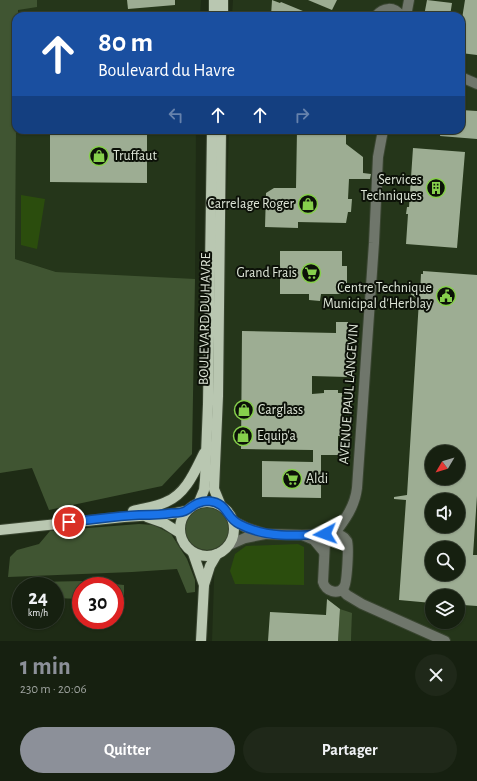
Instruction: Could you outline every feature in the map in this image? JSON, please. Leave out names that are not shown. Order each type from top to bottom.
[{"type":"main road","points":[[214,0],[214,12]]},
{"type":"main road","points":[[223,0],[223,12]]},
{"type":"main road","name":"BOULEVARD DU HAVRE","points":[[199,502],[204,490],[209,388],[212,134]]},
{"type":"main road","name":"BOULEVARD DU HAVRE","points":[[221,134],[218,396],[214,489],[216,496],[233,521]]},
{"type":"main road","points":[[94,520],[170,501],[185,487],[193,476],[206,448]]},
{"type":"main road","points":[[217,554],[202,556],[193,552],[185,545],[180,533],[180,521],[190,507],[199,502],[213,502],[222,506]]},
{"type":"main road","points":[[0,530],[144,515],[171,514],[186,511]]},
{"type":"main road","points":[[144,515],[164,523],[180,533]]},
{"type":"main road","points":[[201,641],[204,585],[210,566],[217,554],[229,545],[233,536],[233,521]]},
{"type":"main road","points":[[193,552],[204,585]]},
{"type":"street","points":[[380,12],[382,10],[393,9],[404,0]]},
{"type":"street","points":[[407,12],[409,0]]},
{"type":"street","points":[[393,9],[398,12]]},
{"type":"street","points":[[465,78],[477,84]]},
{"type":"street","name":"AVENUE PAUL LANGEVIN","points":[[324,552],[326,539],[333,534],[348,516],[353,505],[357,488],[374,242],[378,157],[382,134]]},
{"type":"street","points":[[233,521],[246,528],[265,534]]},
{"type":"street","points":[[229,545],[245,538],[265,534],[333,534],[345,538],[348,544],[346,584],[342,590],[332,592],[324,586],[324,552],[314,540],[302,535]]},
{"type":"street","points":[[342,590],[347,595],[362,604],[445,641]]},
{"type":"shaded area","points":[[0,0],[37,0],[37,7],[12,12],[12,134],[16,134],[15,259],[56,272],[195,279],[192,454],[162,486],[49,510],[32,468],[0,473]]},
{"type":"shaded area","points":[[19,0],[201,0],[200,12],[18,12]]},
{"type":"shaded area","points":[[233,0],[477,0],[477,641],[351,641],[352,614],[340,609],[338,641],[212,641],[229,134],[465,134],[465,12],[232,12]]},
{"type":"shaded area","points":[[16,134],[196,134],[195,282],[56,272],[15,259]]},
{"type":"shaded area","points":[[21,195],[45,199],[37,249],[21,245]]},
{"type":"shaded area","points":[[203,506],[211,506],[216,507],[223,512],[228,519],[228,537],[223,544],[216,549],[203,550],[195,547],[188,540],[185,532],[185,524],[188,516],[195,509]]},
{"type":"shaded area","points":[[139,524],[154,525],[171,534],[187,559],[195,580],[195,592],[187,593],[177,569],[8,577],[10,557],[17,550],[39,544],[50,531]]},
{"type":"shaded area","points":[[298,544],[304,547],[304,585],[235,584],[230,571],[235,554],[246,546]]},
{"type":"shaded area","points":[[64,581],[72,581],[72,599],[64,598]]},
{"type":"shaded area","points":[[340,609],[352,613],[351,641],[338,641]]},
{"type":"building","points":[[127,0],[175,0],[175,5],[128,9]]},
{"type":"building","points":[[272,0],[305,12],[271,12]]},
{"type":"building","points":[[308,0],[337,0],[332,10]]},
{"type":"building","points":[[427,0],[452,3],[451,12],[425,12]]},
{"type":"building","points":[[465,0],[477,0],[477,55],[465,54],[465,12],[463,12]]},
{"type":"building","points":[[465,110],[477,111],[477,139],[440,136],[440,134],[465,134]]},
{"type":"building","name":"Truffaut","points":[[50,134],[147,134],[147,183],[50,182]]},
{"type":"building","points":[[297,134],[346,134],[346,144],[363,157],[363,173],[371,174],[370,179],[349,179],[348,199],[352,199],[351,212],[348,212],[346,223],[298,222],[298,228],[265,227],[266,193],[274,188],[296,188]]},
{"type":"building","name":"Services Techniques","points":[[413,148],[465,152],[457,248],[406,244],[408,214],[406,214],[407,207],[409,207]]},
{"type":"building","points":[[280,251],[342,251],[342,266],[347,266],[347,283],[342,283],[341,294],[321,294],[320,301],[309,300],[309,294],[280,294]]},
{"type":"building","points":[[423,271],[477,275],[477,496],[473,555],[477,555],[477,606],[465,605],[465,589],[425,589],[425,602],[399,600],[406,500],[394,499],[394,497],[407,495],[419,300],[409,293],[420,294],[421,274],[423,274]]},
{"type":"building","points":[[336,322],[348,322],[347,377],[312,376],[312,394],[324,393],[324,390],[338,390],[338,393],[342,393],[341,436],[338,436],[338,448],[348,448],[348,455],[321,455],[321,498],[262,497],[262,461],[313,462],[313,450],[241,449],[242,331],[336,333]]},
{"type":"building","points":[[327,599],[340,609],[338,641],[268,641],[270,612],[326,615]]},
{"type":"place","name":"Truffaut","points":[[99,156]]},
{"type":"place","name":"Services Techniques","points":[[436,188]]},
{"type":"place","name":"Carrelage Roger","points":[[308,204]]},
{"type":"place","name":"Grand Frais","points":[[311,273]]},
{"type":"place","name":"Centre Technique Municipal d'Herblay","points":[[446,296]]},
{"type":"place","name":"Carglass","points":[[244,410]]},
{"type":"place","name":"Equip'a","points":[[243,436]]},
{"type":"place","name":"Aldi","points":[[292,479]]},
{"type":"route","points":[[69,522],[140,515],[171,514],[186,511],[194,504],[208,501],[225,508],[232,517],[233,521],[246,528],[265,534],[325,534]]}]
